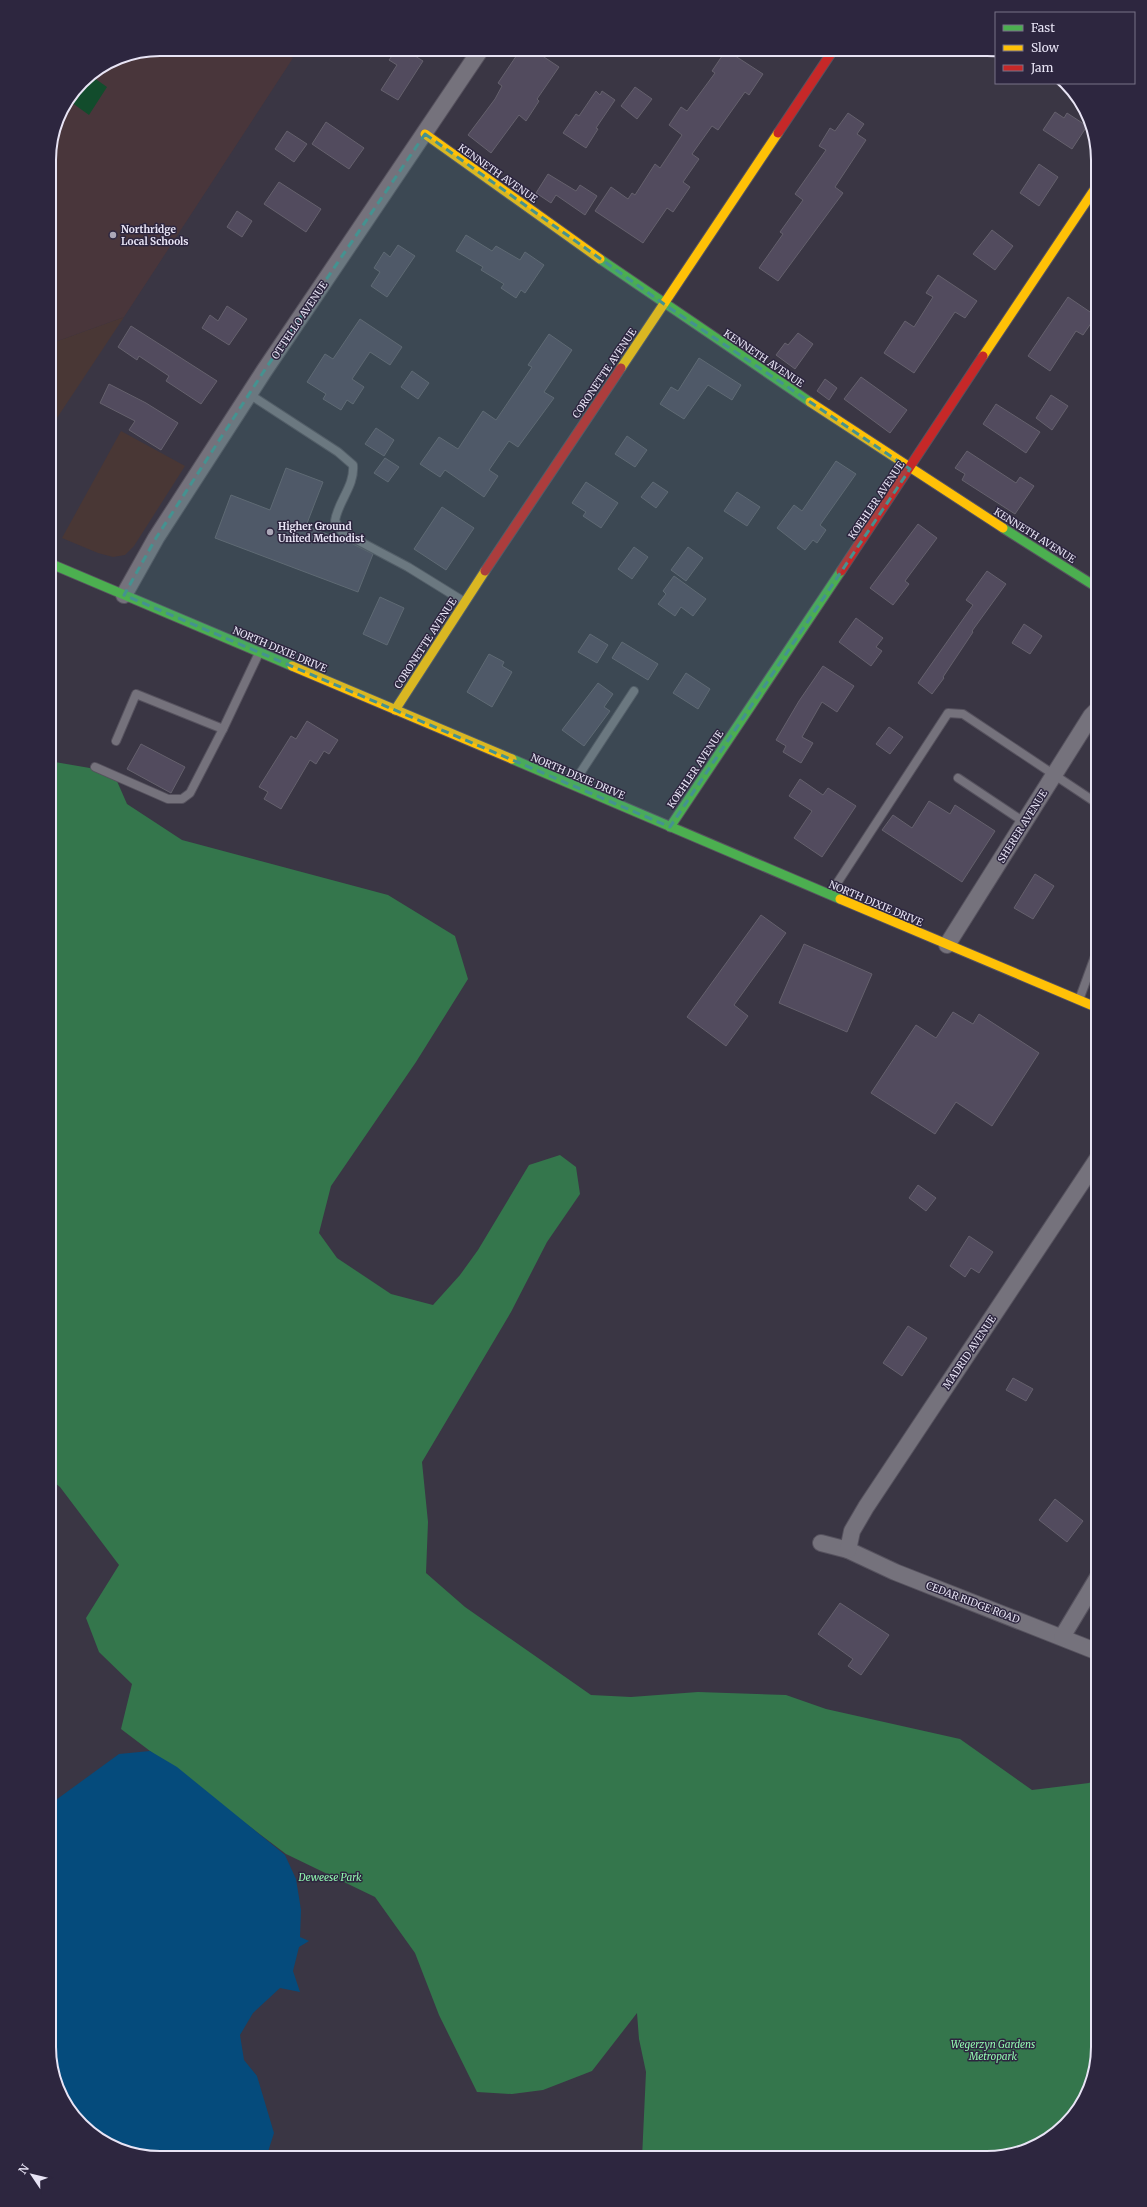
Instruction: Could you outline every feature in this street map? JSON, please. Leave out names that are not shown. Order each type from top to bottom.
[{"type":"street","name":"OTTELLO AVENUE","points":[[124,595],[156,538],[249,394],[476,56]]},
{"type":"street","name":"CORONETTE AVENUE","points":[[395,710],[464,602],[829,56]]},
{"type":"street","name":"KENNETH AVENUE","points":[[425,134],[664,304],[910,469],[1091,584]]},
{"type":"street","name":"KOEHLER AVENUE","points":[[670,827],[910,469],[1091,195]]},
{"type":"street","name":"NORTH DIXIE DRIVE","points":[[56,566],[1091,1005]]},
{"type":"street","name":"SHERER AVENUE","points":[[947,945],[1091,716]]},
{"type":"street","name":"MADRID AVENUE","points":[[848,1550],[852,1531],[866,1507],[1091,1169]]},
{"type":"street","name":"CEDAR RIDGE ROAD","points":[[821,1543],[848,1550],[895,1572],[1091,1649]]},
{"type":"street","points":[[1062,1637],[1091,1589]]},
{"type":"lane","points":[[249,394],[338,452],[353,465],[354,477],[337,510],[335,521],[342,532],[408,567],[464,602]]},
{"type":"lane","points":[[95,767],[168,799],[182,799],[190,793],[223,729],[259,652]]},
{"type":"lane","points":[[572,785],[634,691]]},
{"type":"lane","points":[[116,741],[136,694],[223,729]]},
{"type":"lane","points":[[830,895],[948,713],[963,714],[1091,799]]},
{"type":"lane","points":[[958,778],[1024,822]]},
{"type":"lane","points":[[1079,1000],[1091,967]]},
{"type":"highlighted area","points":[[425,134],[664,304],[910,469],[670,827],[124,595],[156,538],[264,371]]},
{"type":"shaded area","name":"Northridge Local Schools","points":[[153,56],[290,56],[293,58],[124,317],[56,341],[56,153],[64,120],[73,102],[86,86],[102,73],[120,64],[139,58]]},
{"type":"shaded area","points":[[124,317],[56,419],[56,341]]},
{"type":"shaded area","points":[[121,431],[185,466],[134,546],[125,555],[113,557],[98,553],[62,538]]},
{"type":"green space","points":[[95,79],[107,87],[89,115],[72,103],[86,86]]},
{"type":"green space","name":"Deweese Park","points":[[56,762],[113,772],[127,804],[182,840],[388,895],[455,936],[468,979],[416,1062],[331,1186],[319,1233],[337,1258],[391,1294],[433,1305],[460,1275],[478,1250],[529,1165],[560,1155],[576,1167],[580,1194],[547,1242],[511,1312],[422,1462],[428,1522],[426,1573],[465,1607],[591,1695],[631,1697],[698,1692],[786,1695],[826,1709],[960,1739],[1032,1790],[1091,1782],[1091,2054],[1086,2081],[1074,2105],[1061,2121],[1051,2130],[1021,2146],[1001,2150],[642,2151],[646,2072],[639,2039],[637,2013],[592,2071],[543,2090],[512,2094],[477,2092],[439,2015],[415,1953],[375,1897],[286,1854],[121,1729],[132,1684],[99,1652],[86,1618],[119,1565],[56,1484]]},
{"type":"water","points":[[150,1751],[177,1767],[285,1855],[296,1879],[301,1910],[300,1937],[309,1941],[299,1947],[293,1971],[300,1992],[280,1988],[253,2013],[240,2035],[244,2060],[257,2076],[274,2133],[268,2151],[153,2151],[126,2146],[102,2134],[86,2121],[77,2111],[61,2081],[56,2054],[56,1800],[119,1754]]},
{"type":"building","points":[[392,56],[415,56],[423,61],[398,100],[381,90],[397,65],[389,60]]},
{"type":"building","points":[[516,56],[542,56],[559,67],[537,99],[539,101],[526,121],[519,115],[491,153],[468,135],[495,99],[502,86],[498,83]]},
{"type":"building","points":[[722,56],[735,56],[763,74],[749,95],[745,92],[718,130],[712,126],[692,154],[699,159],[683,182],[690,187],[673,212],[667,208],[643,243],[595,211],[611,187],[628,199],[632,193],[635,195],[655,164],[660,168],[682,135],[669,125],[681,107],[687,111],[715,73],[712,71]]},
{"type":"building","points":[[635,87],[652,99],[637,119],[621,106]]},
{"type":"building","points":[[596,91],[600,95],[602,91],[615,100],[596,128],[598,129],[586,148],[563,133],[576,114],[579,116]]},
{"type":"building","points":[[1055,112],[1064,118],[1067,113],[1084,124],[1086,128],[1072,149],[1043,130]]},
{"type":"building","points":[[848,113],[864,124],[857,134],[866,140],[835,187],[843,193],[778,281],[759,268],[783,234],[780,232],[803,200],[795,194],[826,150],[819,146],[830,128],[835,131]]},
{"type":"building","points":[[326,122],[364,148],[349,169],[312,144]]},
{"type":"building","points":[[287,131],[307,144],[294,162],[275,149]]},
{"type":"building","points":[[1039,164],[1058,177],[1039,206],[1020,193]]},
{"type":"building","points":[[548,174],[576,191],[580,185],[597,196],[585,215],[556,195],[551,203],[536,193]]},
{"type":"building","points":[[279,182],[321,209],[306,232],[264,204]]},
{"type":"building","points":[[237,211],[252,221],[242,237],[227,227]]},
{"type":"building","points":[[992,230],[1013,246],[995,270],[973,254]]},
{"type":"building","points":[[466,235],[492,251],[496,246],[520,260],[525,252],[544,265],[525,293],[521,290],[516,298],[501,288],[504,284],[481,270],[483,267],[456,251]]},
{"type":"building","points":[[398,245],[415,256],[387,297],[371,286],[380,272],[374,268],[384,252],[390,257]]},
{"type":"building","points":[[938,275],[977,301],[965,318],[955,312],[914,373],[884,353],[905,321],[914,327],[933,297],[926,293]]},
{"type":"building","points":[[1068,297],[1091,313],[1091,323],[1083,335],[1076,331],[1050,371],[1028,356]]},
{"type":"building","points":[[227,306],[247,319],[229,345],[202,328],[210,315],[218,321]]},
{"type":"building","points":[[360,319],[402,347],[390,365],[370,352],[352,379],[364,387],[353,404],[347,400],[341,410],[323,399],[326,394],[307,382],[325,354],[333,359]]},
{"type":"building","points":[[131,326],[217,381],[201,404],[166,381],[169,376],[139,356],[137,360],[118,347]]},
{"type":"building","points":[[798,333],[813,344],[795,369],[776,355],[785,343],[788,345]]},
{"type":"building","points":[[549,334],[572,350],[544,392],[554,398],[518,447],[509,441],[489,470],[498,476],[484,497],[445,470],[440,477],[420,464],[439,437],[458,449],[483,411],[496,420],[532,367],[528,365]]},
{"type":"building","points":[[699,358],[741,385],[732,400],[708,385],[684,419],[660,404],[671,387],[678,391]]},
{"type":"building","points":[[412,371],[429,383],[418,399],[401,387]]},
{"type":"building","points":[[861,377],[907,410],[890,433],[844,399]]},
{"type":"building","points":[[825,379],[837,388],[829,400],[817,391]]},
{"type":"building","points":[[109,384],[146,403],[178,423],[161,450],[129,430],[135,421],[100,403]]},
{"type":"building","points":[[1051,395],[1068,406],[1052,430],[1036,418]]},
{"type":"building","points":[[996,404],[1040,432],[1026,453],[983,424]]},
{"type":"building","points":[[376,428],[394,440],[384,456],[365,444]]},
{"type":"building","points":[[627,436],[647,450],[635,467],[615,454]]},
{"type":"building","points":[[967,451],[1016,483],[1020,477],[1034,486],[1015,514],[962,480],[965,474],[955,468]]},
{"type":"building","points":[[385,458],[399,467],[388,482],[374,473]]},
{"type":"building","points":[[836,461],[856,474],[820,525],[826,530],[817,543],[813,540],[805,550],[777,528],[794,505],[802,511]]},
{"type":"building","name":"Higher Ground United Methodist","points":[[286,468],[323,482],[306,526],[351,543],[373,554],[358,592],[215,538],[231,495],[270,510]]},
{"type":"building","points":[[586,482],[618,503],[601,528],[583,516],[586,512],[572,503]]},
{"type":"building","points":[[653,482],[668,492],[656,508],[641,497]]},
{"type":"building","points":[[737,492],[760,507],[747,526],[724,511]]},
{"type":"building","points":[[442,507],[474,528],[446,570],[414,549]]},
{"type":"building","points":[[918,524],[937,538],[905,581],[909,584],[893,605],[870,588]]},
{"type":"building","points":[[634,547],[648,557],[632,579],[618,569]]},
{"type":"building","points":[[688,547],[703,558],[686,581],[671,570]]},
{"type":"building","points":[[987,571],[1006,584],[972,631],[973,632],[943,677],[944,678],[932,694],[918,683],[973,605],[966,600]]},
{"type":"building","points":[[674,576],[706,599],[693,616],[681,607],[675,616],[658,604],[666,594],[663,591]]},
{"type":"building","points":[[380,597],[404,608],[387,645],[363,634]]},
{"type":"building","points":[[856,618],[883,638],[876,647],[882,651],[871,666],[839,642]]},
{"type":"building","points":[[1024,624],[1042,636],[1030,654],[1012,643]]},
{"type":"building","points":[[590,634],[608,645],[597,663],[578,652]]},
{"type":"building","points":[[622,642],[658,664],[648,680],[612,658]]},
{"type":"building","points":[[489,654],[504,662],[502,666],[512,672],[492,707],[467,692]]},
{"type":"building","points":[[823,666],[854,686],[837,712],[822,702],[802,737],[813,743],[801,763],[783,752],[786,746],[776,740],[799,701]]},
{"type":"building","points":[[686,673],[710,689],[698,709],[673,693]]},
{"type":"building","points":[[598,683],[613,694],[604,707],[610,711],[584,746],[562,730]]},
{"type":"building","points":[[307,721],[338,740],[329,754],[324,751],[316,764],[310,760],[281,809],[264,799],[268,792],[259,787],[291,736],[296,739]]},
{"type":"building","points":[[889,727],[903,737],[890,754],[876,744]]},
{"type":"building","points":[[141,744],[185,767],[171,793],[127,769]]},
{"type":"building","points":[[800,779],[823,795],[828,788],[856,806],[822,857],[794,838],[812,811],[789,796]]},
{"type":"building","points":[[929,801],[950,814],[955,805],[995,831],[962,882],[882,830],[893,815],[912,828]]},
{"type":"building","points":[[1035,874],[1054,886],[1033,919],[1014,908]]},
{"type":"building","points":[[761,915],[786,933],[734,1005],[748,1016],[726,1046],[687,1017]]},
{"type":"building","points":[[804,944],[872,974],[847,1032],[779,1003]]},
{"type":"building","points":[[953,1012],[973,1024],[979,1014],[1039,1053],[992,1126],[956,1102],[935,1134],[871,1093],[916,1025],[936,1038]]},
{"type":"building","points":[[918,1185],[936,1198],[926,1211],[909,1198]]},
{"type":"building","points":[[969,1236],[993,1252],[979,1273],[971,1268],[965,1277],[950,1266]]},
{"type":"building","points":[[908,1326],[927,1338],[902,1376],[883,1363]]},
{"type":"building","points":[[1013,1378],[1033,1389],[1026,1401],[1006,1390]]},
{"type":"building","points":[[1055,1499],[1083,1521],[1067,1542],[1039,1520]]},
{"type":"building","points":[[840,1603],[889,1635],[861,1675],[848,1666],[853,1659],[818,1634]]},
{"type":"traffic: fast","points":[[600,259],[810,402]]},
{"type":"traffic: fast","points":[[1003,528],[1091,584]]},
{"type":"traffic: fast","points":[[56,566],[292,666]]},
{"type":"traffic: fast","points":[[670,827],[841,571]]},
{"type":"traffic: fast","points":[[512,759],[840,899]]},
{"type":"traffic: slow","points":[[621,368],[778,133]]},
{"type":"traffic: slow","points":[[425,134],[600,259]]},
{"type":"traffic: slow","points":[[983,356],[1091,194]]},
{"type":"traffic: slow","points":[[810,402],[1003,528]]},
{"type":"traffic: slow","points":[[395,710],[485,571]]},
{"type":"traffic: slow","points":[[292,666],[512,759]]},
{"type":"traffic: slow","points":[[840,899],[1091,1005]]},
{"type":"traffic: jam","points":[[778,133],[829,56]]},
{"type":"traffic: jam","points":[[841,571],[983,356]]},
{"type":"traffic: jam","points":[[485,571],[621,368]]},
{"type":"place","name":"Northridge Local Schools","points":[[113,235]]},
{"type":"place","name":"Higher Ground United Methodist","points":[[270,532]]},
{"type":"park label","name":"Wegerzyn Gardens Metropark","points":[[993,2050]]}]
